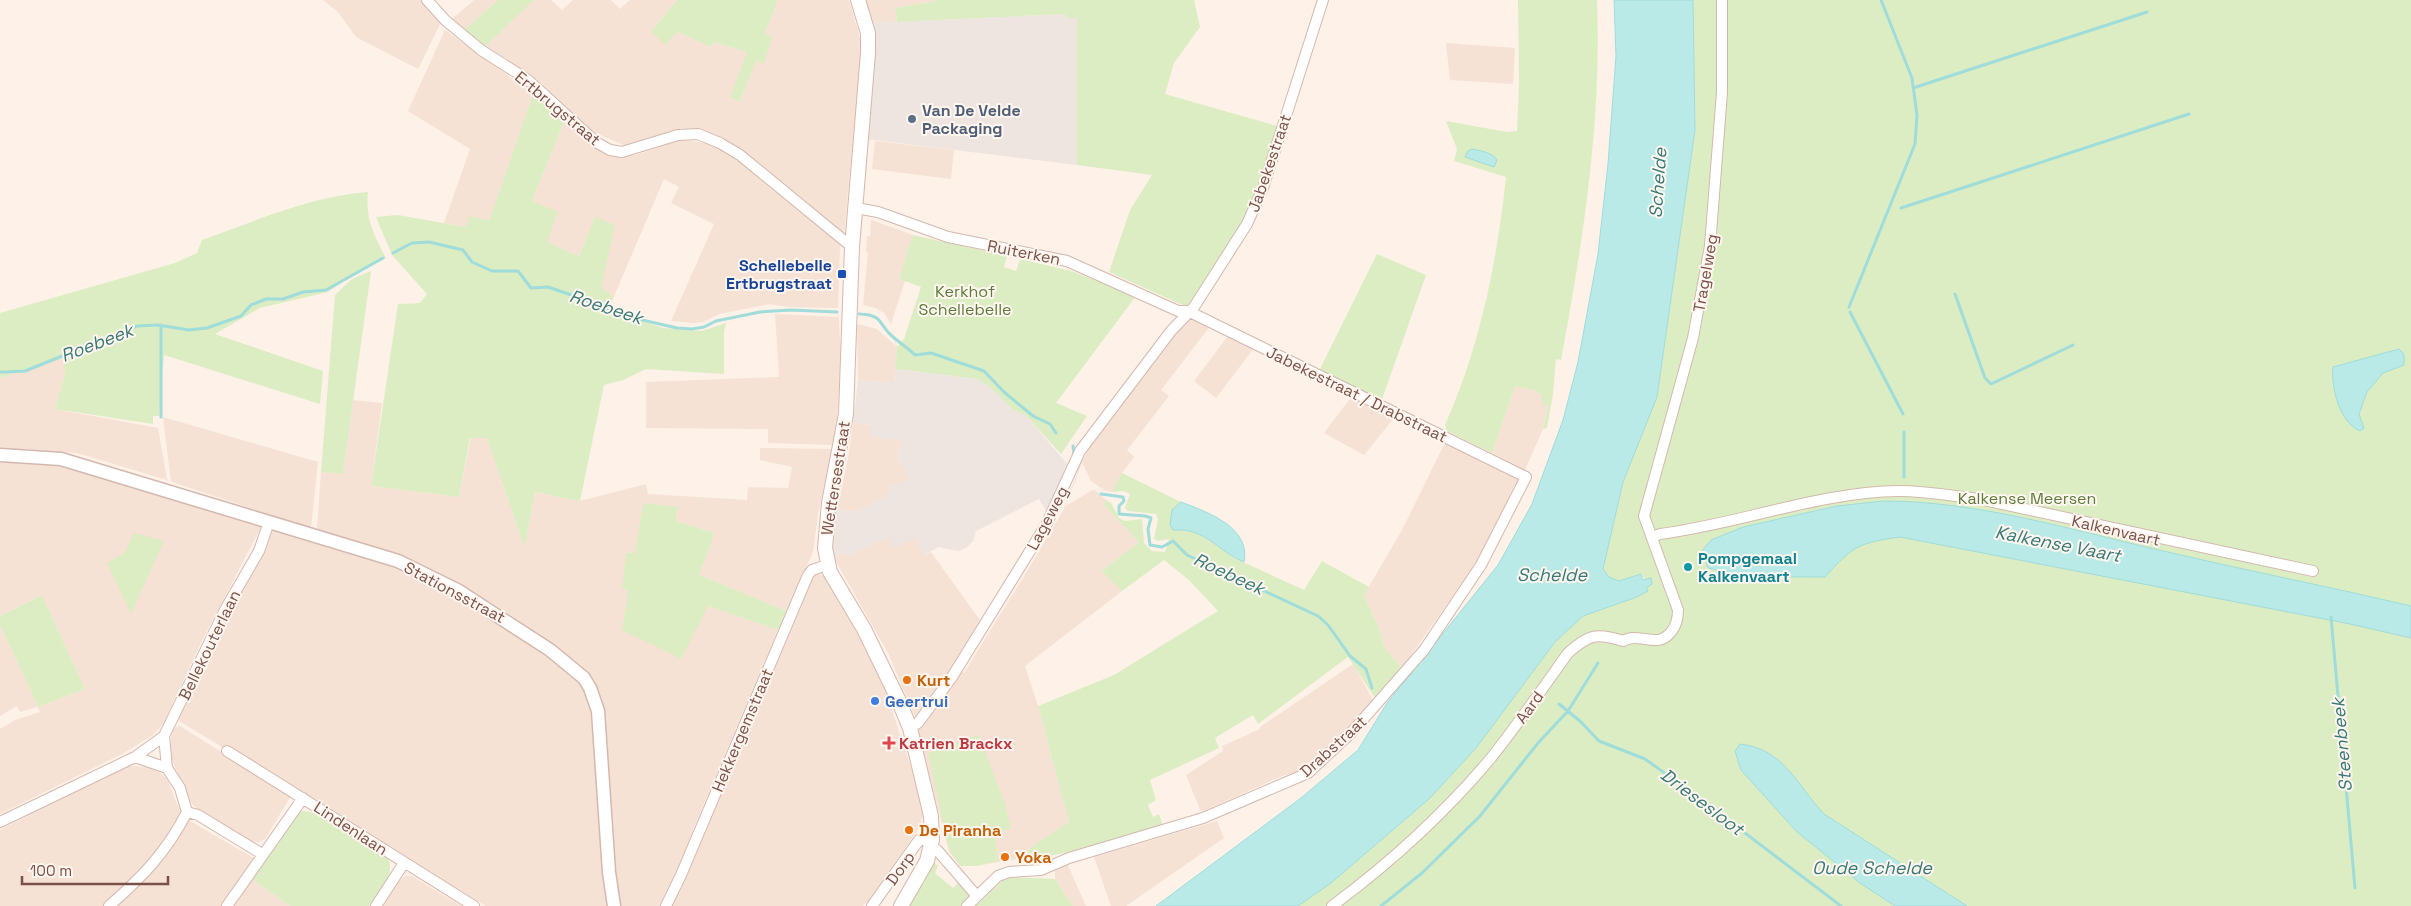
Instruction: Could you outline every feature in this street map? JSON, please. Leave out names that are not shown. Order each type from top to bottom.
[{"type":"main road","name":"Wettersestraat","points":[[858,0],[868,33],[868,53],[852,247],[846,414],[826,521],[825,548],[827,565],[835,582],[876,653],[910,728],[931,816],[932,844]]},
{"type":"main road","points":[[901,906],[918,880],[932,844]]},
{"type":"street","name":"Ertbrugstraat","points":[[428,0],[445,20],[481,50],[528,80],[596,142],[610,150],[622,152],[678,135],[698,134],[720,143],[740,154],[852,247]]},
{"type":"street","name":"Jabekestraat","points":[[1188,311],[1194,306],[1223,262],[1257,205],[1322,0]]},
{"type":"street","name":"Tragelweg","points":[[1653,537],[1646,526],[1644,516],[1646,504],[1693,338],[1710,246],[1722,92],[1722,0]]},
{"type":"street","name":"Ruiterken","points":[[856,208],[878,212],[948,237],[1067,261],[1178,311],[1188,311]]},
{"type":"street","name":"Jabekestraat / Drabstraat","points":[[1188,311],[1526,477]]},
{"type":"street","name":"Lageweg","points":[[910,728],[918,723],[944,688],[986,623],[1046,525],[1080,451],[1188,311]]},
{"type":"street","name":"Stationsstraat","points":[[0,455],[61,459],[398,561],[459,591],[550,650],[584,678],[590,688],[598,712],[609,872],[614,906]]},
{"type":"street","name":"Drabstraat","points":[[976,895],[998,876],[1009,872],[1042,870],[1069,858],[1194,821],[1296,780],[1308,773],[1351,733],[1424,650],[1481,565],[1526,477]]},
{"type":"street","name":"Kalkenvaart","points":[[1653,537],[1837,497],[1878,492],[1917,492],[1979,499],[2313,571]]},
{"type":"street","name":"Bellekouterlaan","points":[[0,822],[135,756],[164,736],[226,608],[259,551],[269,522]]},
{"type":"street","name":"Aard","points":[[1332,906],[1410,843],[1457,796],[1497,750],[1568,653],[1589,637],[1605,636],[1622,641],[1631,637],[1656,641],[1663,640],[1672,631],[1676,626],[1678,610],[1653,537]]},
{"type":"street","name":"Hekkergemstraat","points":[[666,906],[681,875],[808,575],[812,570],[827,565]]},
{"type":"street","points":[[108,906],[154,863],[177,832],[187,812],[180,788],[167,768],[164,736]]},
{"type":"street","name":"Lindenlaan","points":[[227,751],[474,906]]},
{"type":"street","points":[[135,756],[167,768]]},
{"type":"street","points":[[227,906],[303,798]]},
{"type":"street","points":[[187,812],[198,815],[262,854]]},
{"type":"street","name":"Dorp","points":[[872,906],[919,840],[932,844],[976,895]]},
{"type":"street","points":[[376,906],[404,863]]},
{"type":"street","points":[[967,906],[976,895]]},
{"type":"shaded area","points":[[323,0],[421,0],[441,22],[418,69],[356,37],[338,12]]},
{"type":"shaded area","points":[[474,0],[498,0],[464,30],[452,19]]},
{"type":"shaded area","points":[[534,0],[551,0],[562,10],[573,0],[611,0],[620,9],[630,0],[677,0],[651,32],[677,32],[711,47],[714,42],[748,52],[730,97],[740,102],[756,61],[764,63],[765,33],[778,0],[849,0],[862,45],[844,235],[745,154],[694,129],[681,128],[638,144],[624,145],[593,132],[535,78],[486,46]]},
{"type":"shaded area","points":[[864,0],[940,0],[895,8],[897,22],[872,23]]},
{"type":"shaded area","points":[[1066,14],[1077,17],[1077,165],[866,139],[872,23]]},
{"type":"shaded area","points":[[445,30],[533,94],[489,222],[470,217],[465,227],[444,223],[470,149],[408,111]]},
{"type":"shaded area","points":[[1446,43],[1515,48],[1513,84],[1450,80]]},
{"type":"shaded area","points":[[564,122],[589,141],[617,156],[636,155],[680,140],[707,143],[725,150],[740,160],[840,245],[838,307],[841,356],[836,434],[818,514],[813,552],[787,611],[699,575],[715,533],[676,521],[678,507],[635,553],[627,552],[629,590],[622,630],[708,606],[778,630],[692,832],[694,833],[661,906],[619,906],[614,871],[600,701],[594,679],[514,617],[472,591],[431,570],[377,548],[317,529],[321,472],[343,474],[353,400],[382,403],[371,486],[459,497],[471,437],[487,438],[523,544],[525,545],[535,492],[580,501],[646,484],[648,494],[747,500],[748,487],[788,488],[792,467],[760,460],[760,448],[832,449],[833,445],[768,443],[768,429],[646,428],[646,382],[779,377],[775,314],[838,317],[838,308],[789,307],[769,304],[720,314],[703,322],[671,321],[714,224],[671,203],[679,187],[664,179],[612,301],[611,295],[601,288],[595,217],[579,256],[547,242],[532,201]]},
{"type":"shaded area","points":[[875,141],[954,150],[951,179],[872,169]]},
{"type":"shaded area","points":[[871,220],[913,235],[899,279],[905,281],[891,324],[884,313],[863,305],[868,252],[866,252],[867,236],[870,236]]},
{"type":"shaded area","points":[[1189,314],[1211,325],[1161,390],[1169,396],[1127,450],[1134,457],[1122,473],[1112,492],[1104,490],[1091,481],[1082,462],[1068,497],[1080,465],[1090,447]]},
{"type":"shaded area","points":[[857,324],[877,329],[896,346],[891,324],[897,347],[894,383],[858,380]]},
{"type":"shaded area","points":[[1228,336],[1254,348],[1216,398],[1194,381]]},
{"type":"shaded area","points":[[63,358],[65,373],[55,409],[158,428],[167,479],[170,481],[77,453],[0,448],[0,378]]},
{"type":"shaded area","points":[[895,369],[978,379],[993,390],[1011,408],[1027,417],[1069,466],[1048,514],[1039,499],[976,531],[973,541],[966,548],[958,551],[938,547],[925,555],[916,538],[894,548],[888,537],[848,557],[845,552],[834,558],[830,530],[837,504],[837,510],[856,511],[887,495],[892,489],[890,486],[909,480],[898,458],[901,441],[869,437],[871,425],[853,423],[858,380],[894,383]]},
{"type":"shaded area","points":[[1515,386],[1533,390],[1541,395],[1548,405],[1543,429],[1525,470],[1492,453]]},
{"type":"shaded area","points":[[1352,396],[1394,418],[1364,455],[1324,433]]},
{"type":"shaded area","points":[[163,417],[318,462],[311,528],[171,482]]},
{"type":"shaded area","points":[[853,423],[871,425],[870,437],[901,441],[898,458],[910,480],[890,486],[892,489],[887,495],[856,511],[837,510],[848,458]]},
{"type":"shaded area","points":[[1446,441],[1518,479],[1479,559],[1402,668],[1385,649],[1379,628],[1364,595],[1402,530]]},
{"type":"shaded area","points":[[0,463],[49,463],[76,468],[262,525],[201,643],[163,724],[153,735],[122,754],[0,814],[0,729],[15,720],[40,712],[37,707],[20,712],[17,706],[0,716],[0,625],[38,707],[85,689],[42,595],[0,616]]},
{"type":"shaded area","points":[[1094,489],[1106,500],[1103,504],[1139,542],[1101,571],[1122,591],[1025,666],[1038,706],[1069,822],[1034,845],[1026,852],[1028,857],[976,866],[960,866],[949,851],[917,728],[961,670],[964,673],[1065,506]]},
{"type":"shaded area","points":[[274,527],[411,571],[507,625],[580,680],[588,700],[592,720],[608,906],[486,906],[179,721],[178,718],[197,675]]},
{"type":"shaded area","points":[[888,537],[916,538],[925,555],[931,552],[982,623],[961,659],[918,717],[914,715],[888,653],[834,558],[845,552],[848,557]]},
{"type":"shaded area","points":[[818,573],[825,577],[847,613],[885,689],[921,798],[923,815],[920,826],[877,892],[863,906],[669,906],[813,576]]},
{"type":"shaded area","points":[[1353,664],[1374,702],[1347,731],[1317,758],[1297,772],[1282,776],[1201,812],[1186,775],[1223,751],[1222,746],[1260,729],[1260,727]]},
{"type":"shaded area","points":[[180,726],[291,796],[265,839],[259,842],[251,841],[203,814],[190,802],[171,758],[171,735],[174,728]]},
{"type":"shaded area","points":[[129,766],[148,767],[158,771],[167,779],[177,804],[190,821],[262,863],[251,879],[290,906],[0,906],[0,830],[111,773]]},
{"type":"shaded area","points":[[1217,821],[1224,838],[1126,906],[1111,906],[1094,857]]},
{"type":"shaded area","points":[[1067,863],[1086,906],[1073,906],[1055,879],[1055,869]]},
{"type":"shaded area","points":[[405,876],[412,876],[461,906],[382,906],[398,882]]},
{"type":"green space","points":[[498,0],[534,0],[486,46],[464,30]]},
{"type":"green space","points":[[677,0],[778,0],[765,33],[772,37],[764,64],[756,61],[740,102],[730,97],[747,52],[714,42],[711,47],[677,32],[665,45],[651,32]]},
{"type":"green space","points":[[940,0],[1194,0],[1200,27],[1174,63],[1165,94],[1277,126],[1259,181],[1242,222],[1187,307],[1109,272],[1130,210],[1152,175],[1077,165],[1077,18],[1066,18],[1066,14],[897,22],[895,8]]},
{"type":"green space","points":[[1518,0],[1597,0],[1597,91],[1589,181],[1577,271],[1561,360],[1556,359],[1553,394],[1547,428],[1543,429],[1548,406],[1543,405],[1541,395],[1533,390],[1515,386],[1492,453],[1447,431],[1445,425],[1468,365],[1485,304],[1498,241],[1506,177],[1454,161],[1457,149],[1446,121],[1507,132],[1517,131],[1519,85]]},
{"type":"green space","name":"Kalkense Meersen","points":[[1693,0],[2411,0],[2411,906],[1298,906],[1331,883],[1430,798],[1476,748],[1555,642],[1583,616],[1624,602],[1646,588],[1646,580],[1641,574],[1620,581],[1609,577],[1603,569],[1623,482],[1657,397],[1695,130]]},
{"type":"green space","points":[[533,94],[564,122],[532,201],[558,212],[547,242],[579,256],[595,217],[615,225],[601,288],[612,295],[609,308],[554,288],[607,314],[635,319],[663,328],[702,331],[726,323],[724,332],[724,374],[646,369],[623,380],[604,385],[580,501],[535,492],[525,546],[487,438],[470,438],[459,497],[371,486],[398,304],[420,303],[427,294],[392,255],[376,217],[398,215],[465,227],[470,216],[489,221]]},
{"type":"green space","points":[[368,192],[367,201],[371,227],[386,258],[354,274],[328,292],[260,308],[215,334],[323,371],[320,404],[164,355],[159,416],[153,416],[153,424],[55,409],[65,373],[63,358],[0,378],[0,313],[175,263],[197,253],[202,240],[284,210],[347,194]]},
{"type":"green space","name":"Kerkhof Schellebelle","points":[[913,235],[1007,256],[1004,267],[1016,271],[1020,259],[1071,271],[1136,296],[1056,403],[1087,416],[1061,454],[1027,417],[1011,408],[993,390],[978,379],[895,369],[897,347],[904,339],[921,287],[899,279]]},
{"type":"green space","points":[[1377,254],[1426,275],[1381,402],[1319,371]]},
{"type":"green space","points":[[371,271],[343,474],[321,472],[335,295],[352,279]]},
{"type":"green space","points":[[1122,473],[1181,502],[1172,510],[1173,530],[1202,534],[1234,558],[1304,590],[1322,561],[1369,587],[1364,595],[1379,628],[1385,649],[1402,668],[1375,698],[1348,657],[1258,724],[1253,715],[1215,738],[1219,748],[1150,780],[1156,800],[1148,805],[1153,817],[1159,814],[1163,826],[1062,854],[1028,857],[1026,853],[1034,845],[1069,822],[1038,706],[1114,675],[1218,611],[1189,580],[1164,560],[1122,591],[1101,571],[1139,542],[1103,504],[1106,500],[1111,503],[1119,518],[1125,521],[1142,519],[1144,543],[1152,551],[1165,552],[1169,539],[1158,541],[1154,539],[1158,519],[1156,514],[1128,511],[1125,508],[1130,494],[1123,491],[1112,492]]},
{"type":"green space","points":[[643,503],[678,507],[676,521],[715,533],[699,575],[787,611],[778,630],[708,606],[681,659],[622,630],[628,591],[622,588],[626,552],[635,553]]},
{"type":"green space","points":[[134,533],[164,541],[131,614],[107,563],[125,552]]},
{"type":"green space","points":[[42,595],[85,689],[38,707],[0,625],[0,616]]},
{"type":"green space","points":[[979,735],[1005,804],[1011,829],[995,832],[998,861],[976,866],[960,866],[948,846],[928,753]]},
{"type":"green space","points":[[302,811],[312,812],[388,859],[390,872],[388,878],[369,906],[290,906],[251,879],[291,819]]},
{"type":"green space","points":[[934,862],[938,866],[935,873],[953,888],[958,883],[969,894],[968,900],[962,906],[909,906]]},
{"type":"green space","points":[[1012,877],[1055,879],[1073,906],[976,906],[1003,880]]},
{"type":"water","name":"Schelde","points":[[1614,0],[1693,0],[1695,130],[1657,397],[1623,482],[1603,569],[1609,577],[1619,581],[1641,574],[1643,580],[1651,578],[1652,584],[1646,588],[1648,591],[1637,597],[1583,616],[1555,642],[1476,748],[1430,798],[1331,883],[1298,906],[1156,906],[1301,798],[1358,750],[1387,703],[1498,565],[1532,504],[1563,420],[1578,362],[1598,254],[1608,164],[1616,56]]},
{"type":"water","points":[[1472,149],[1486,152],[1495,157],[1497,160],[1494,167],[1465,157],[1468,151]]},
{"type":"water","points":[[2399,349],[2404,354],[2404,365],[2383,373],[2367,392],[2359,414],[2364,428],[2360,431],[2347,420],[2338,403],[2333,384],[2333,367]]},
{"type":"water","name":"Kalkense Vaart","points":[[1883,501],[1918,502],[1988,511],[2411,606],[2411,638],[2350,624],[1900,537],[1875,541],[1857,548],[1850,552],[1825,577],[1766,576],[1722,571],[1708,568],[1702,551],[1711,540],[1743,527],[1837,506]]},
{"type":"water","points":[[1181,502],[1214,516],[1234,530],[1241,539],[1244,550],[1244,562],[1203,536],[1185,530],[1173,530],[1170,525],[1172,510]]},
{"type":"water","name":"Oude Schelde","points":[[1740,744],[1755,747],[1779,760],[1824,814],[1967,906],[1895,906],[1860,883],[1796,831],[1741,770],[1735,751]]},
{"type":"waterway","points":[[1849,307],[1915,144],[1917,115],[1912,78],[1881,0]]},
{"type":"waterway","points":[[1913,88],[2147,12]]},
{"type":"waterway","points":[[1901,208],[2189,114]]},
{"type":"waterway","name":"Roebeek","points":[[393,253],[412,243],[429,242],[463,250],[472,262],[492,271],[518,271],[531,288],[548,287],[583,299],[616,314],[677,328],[692,329],[704,327],[716,321],[760,312],[791,310],[837,312]]},
{"type":"waterway","name":"Roebeek","points":[[6,372],[25,371],[137,326],[158,325],[189,330],[207,328],[241,316],[251,305],[266,299],[283,299],[303,292],[326,290],[383,258]]},
{"type":"waterway","points":[[1955,294],[1985,378],[1991,384],[2073,345]]},
{"type":"waterway","points":[[1850,312],[1903,414]]},
{"type":"waterway","name":"Roebeek","points":[[859,314],[877,318],[888,332],[915,355],[931,353],[984,371],[1004,392],[1033,416],[1050,424],[1056,433]]},
{"type":"waterway","points":[[161,325],[161,417]]},
{"type":"waterway","points":[[1904,432],[1904,477]]},
{"type":"waterway","name":"Roebeek","points":[[1073,446],[1074,454]]},
{"type":"waterway","name":"Roebeek","points":[[1101,494],[1123,497],[1124,501],[1119,506],[1119,514],[1151,518],[1148,529],[1150,545],[1162,547],[1173,541],[1187,555],[1318,616],[1328,625],[1350,656],[1366,669],[1372,688]]},
{"type":"waterway","name":"Steenbeek","points":[[2331,617],[2355,888]]},
{"type":"waterway","points":[[1381,906],[1422,873],[1480,816],[1538,743],[1568,711],[1598,663]]},
{"type":"waterway","name":"Driesesloot","points":[[1559,704],[1580,721],[1599,741],[1645,759],[1841,906]]},
{"type":"place","name":"Van De Velde Packaging","points":[[912,119]]},
{"type":"place","name":"Schellebelle Ertbrugstraat","points":[[842,274]]},
{"type":"place","name":"Pompgemaal Kalkenvaart","points":[[1688,567]]},
{"type":"place","name":"Kurt","points":[[907,680]]},
{"type":"place","name":"Geertrui","points":[[875,701]]},
{"type":"place","name":"Katrien Brackx","points":[[889,743]]},
{"type":"place","name":"De Piranha","points":[[909,830]]},
{"type":"place","name":"Yoka","points":[[1005,857]]}]
